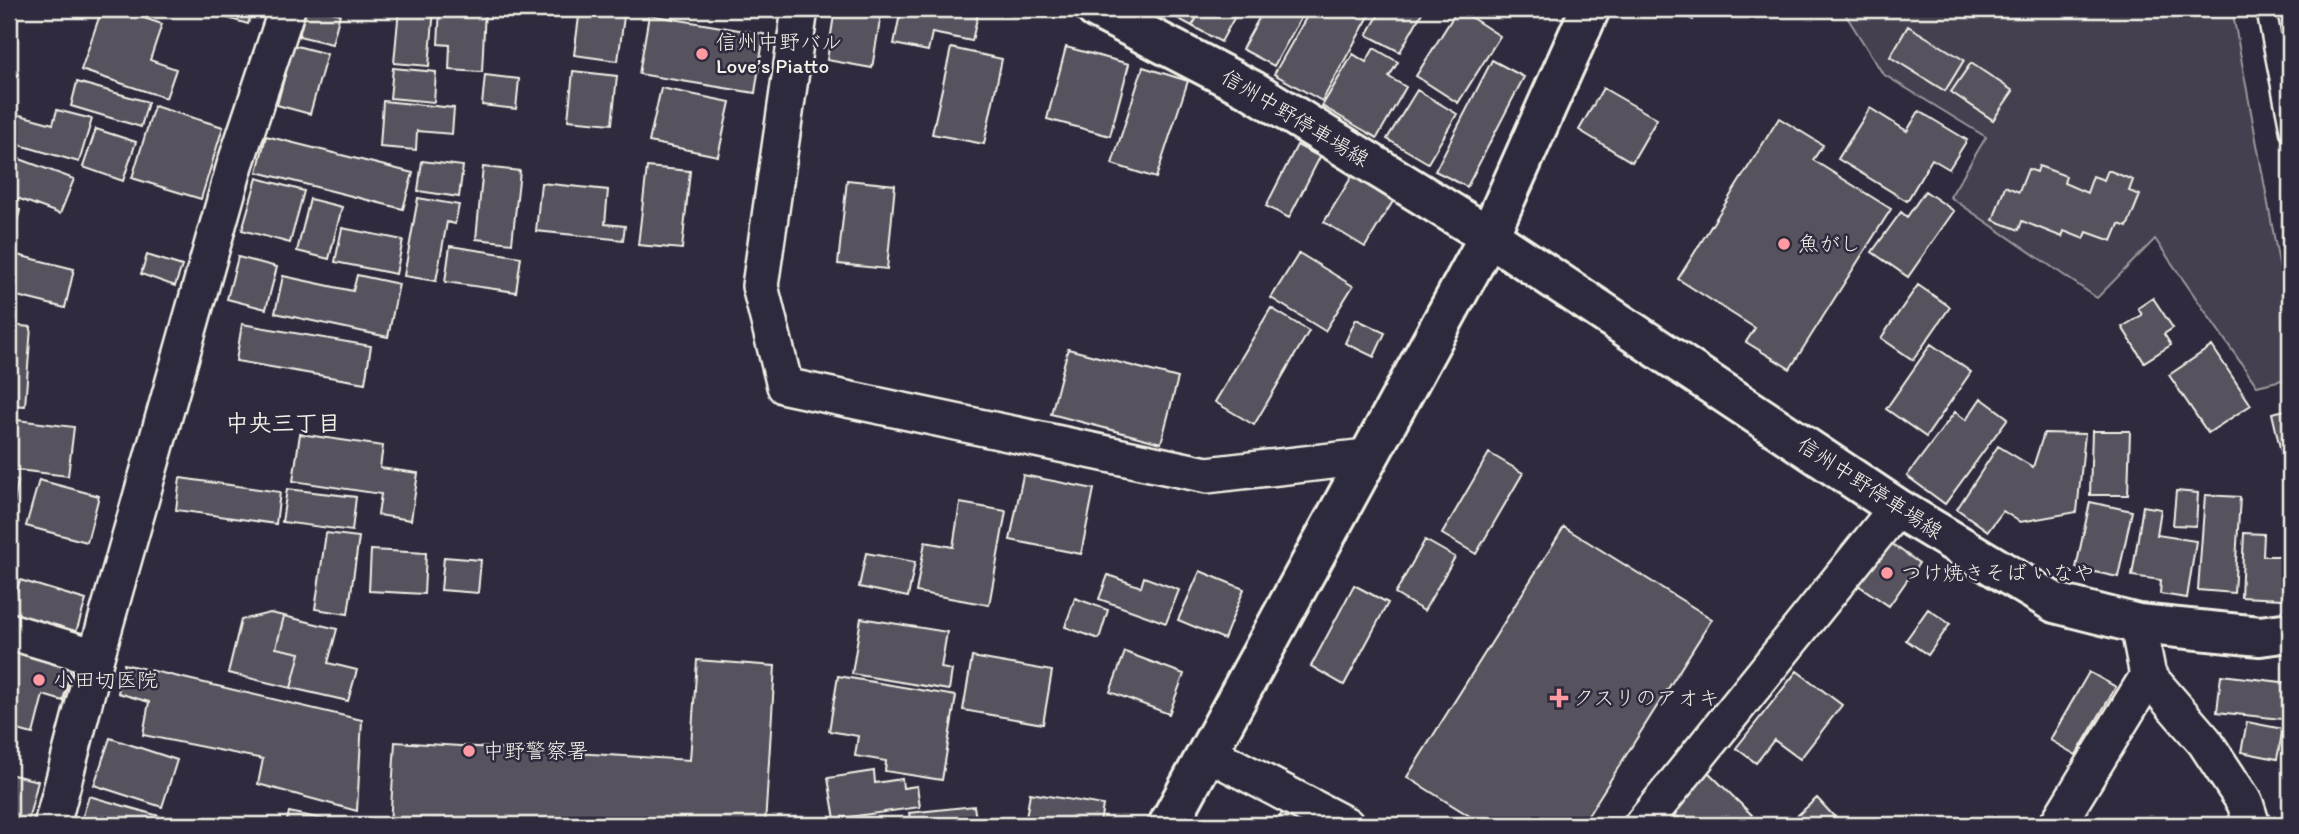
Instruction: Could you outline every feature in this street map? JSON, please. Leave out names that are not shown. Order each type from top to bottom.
[{"type":"main road","name":"信州中野停車場線","points":[[1096,9],[1252,90],[1489,236],[1897,508],[2055,603],[2138,624],[2260,636],[2290,632]]},
{"type":"main road","points":[[1168,825],[1366,457],[1489,236],[1590,9]]},
{"type":"street","points":[[52,825],[96,657],[236,165],[287,9]]},
{"type":"street","points":[[800,9],[760,286],[785,386],[1207,475],[1366,457]]},
{"type":"street","points":[[1642,825],[1897,508]]},
{"type":"street","points":[[2138,624],[2148,677],[2205,742],[2245,803],[2252,825]]},
{"type":"street","points":[[9,631],[96,657]]},
{"type":"street","points":[[2057,825],[2148,677]]},
{"type":"street","points":[[1208,753],[1346,825]]},
{"type":"lane","points":[[2266,9],[2290,132]]},
{"type":"shaded area","points":[[1842,9],[2232,9],[2290,323],[2290,378],[2257,386],[2155,239],[2097,298],[1950,197],[1986,137],[1883,74]]},
{"type":"building","points":[[102,9],[117,9],[162,24],[150,60],[176,69],[166,98],[81,70]]},
{"type":"building","points":[[204,9],[253,9],[248,24]]},
{"type":"building","points":[[306,9],[340,14],[332,44],[299,36]]},
{"type":"building","points":[[399,9],[434,9],[429,66],[394,63]]},
{"type":"building","points":[[440,9],[485,9],[482,72],[449,70],[450,45],[438,44]]},
{"type":"building","points":[[580,9],[625,9],[618,61],[574,55]]},
{"type":"building","points":[[835,9],[882,9],[872,68],[827,60]]},
{"type":"building","points":[[901,9],[979,9],[972,41],[932,33],[928,51],[894,44]]},
{"type":"building","points":[[1160,9],[1202,9],[1192,26]]},
{"type":"building","points":[[1202,9],[1239,9],[1221,42],[1192,26]]},
{"type":"building","points":[[1264,9],[1306,9],[1274,66],[1242,49]]},
{"type":"building","points":[[1311,9],[1373,9],[1322,101],[1274,74]]},
{"type":"building","points":[[1382,9],[1424,9],[1400,52],[1367,35]]},
{"type":"building","points":[[1458,9],[1500,36],[1458,103],[1416,76]]},
{"type":"building","points":[[1671,9],[1699,9],[1693,20]]},
{"type":"building","name":"信州中野バル Love’s Piatto","points":[[649,15],[764,34],[755,93],[639,74]]},
{"type":"building","points":[[1908,26],[1964,60],[1945,91],[1890,57]]},
{"type":"building","points":[[293,45],[327,54],[310,114],[277,105]]},
{"type":"building","points":[[1066,47],[1129,64],[1110,136],[1047,119]]},
{"type":"building","points":[[951,48],[1002,59],[984,144],[932,134]]},
{"type":"building","points":[[1374,48],[1398,62],[1389,77],[1406,87],[1377,138],[1322,106],[1353,54],[1366,62]]},
{"type":"building","points":[[1492,60],[1524,77],[1467,187],[1435,171]]},
{"type":"building","points":[[1971,63],[2013,91],[1993,120],[1951,92]]},
{"type":"building","points":[[1143,67],[1188,81],[1156,178],[1112,164]]},
{"type":"building","points":[[393,68],[436,72],[434,102],[390,98]]},
{"type":"building","points":[[573,71],[617,76],[612,124],[568,120]]},
{"type":"building","points":[[485,75],[519,79],[516,109],[482,105]]},
{"type":"building","points":[[77,82],[148,102],[141,127],[71,106]]},
{"type":"building","points":[[661,88],[730,102],[718,156],[649,142]]},
{"type":"building","points":[[1603,88],[1657,119],[1632,162],[1579,130]]},
{"type":"building","points":[[1417,90],[1457,114],[1428,163],[1387,139]]},
{"type":"building","points":[[383,101],[454,108],[452,134],[417,131],[416,150],[380,147]]},
{"type":"building","points":[[154,106],[223,127],[201,199],[132,178]]},
{"type":"building","points":[[1870,108],[1907,131],[1919,111],[1967,140],[1949,169],[1932,159],[1907,201],[1838,159]]},
{"type":"building","points":[[57,110],[92,119],[79,162],[9,142],[9,112],[53,124]]},
{"type":"building","name":"魚がし","points":[[1779,118],[1823,145],[1813,160],[1891,209],[1790,369],[1746,342],[1755,328],[1678,279]]},
{"type":"building","points":[[96,129],[136,142],[123,181],[83,167]]},
{"type":"building","points":[[266,136],[413,173],[403,209],[257,172]]},
{"type":"building","points":[[1297,145],[1320,157],[1289,218],[1266,206]]},
{"type":"building","points":[[9,155],[74,179],[60,214],[9,195]]},
{"type":"building","points":[[422,161],[463,166],[459,197],[418,191]]},
{"type":"building","points":[[2039,166],[2066,176],[2064,183],[2087,193],[2093,176],[2104,180],[2108,170],[2133,180],[2129,191],[2140,195],[2127,227],[2119,224],[2112,241],[2087,232],[2084,239],[2064,231],[2062,237],[2022,221],[2019,230],[1993,220],[2005,186],[2019,192],[2028,169],[2037,172]]},
{"type":"building","points":[[483,167],[520,171],[512,243],[476,239]]},
{"type":"building","points":[[647,167],[690,171],[682,249],[638,245]]},
{"type":"building","points":[[1354,173],[1395,198],[1365,247],[1324,222]]},
{"type":"building","points":[[257,178],[304,191],[290,243],[242,230]]},
{"type":"building","points":[[847,180],[895,185],[887,269],[838,264]]},
{"type":"building","points":[[541,183],[608,190],[605,224],[625,226],[623,240],[536,231]]},
{"type":"building","points":[[1925,191],[1954,211],[1908,277],[1872,252],[1901,212],[1907,217]]},
{"type":"building","points":[[418,198],[459,205],[455,224],[447,222],[436,281],[404,276]]},
{"type":"building","points":[[310,199],[342,207],[329,259],[297,251]]},
{"type":"building","points":[[9,207],[20,210],[9,253]]},
{"type":"building","points":[[342,228],[403,240],[396,274],[335,262]]},
{"type":"building","points":[[450,246],[521,257],[516,292],[445,282]]},
{"type":"building","points":[[9,253],[74,269],[65,308],[9,294]]},
{"type":"building","points":[[1299,253],[1353,286],[1325,331],[1271,298]]},
{"type":"building","points":[[147,255],[182,266],[175,286],[141,274]]},
{"type":"building","points":[[238,257],[277,267],[266,309],[227,299]]},
{"type":"building","points":[[357,275],[399,284],[388,337],[275,313],[283,276],[353,291]]},
{"type":"building","points":[[1918,285],[1950,307],[1913,360],[1881,338]]},
{"type":"building","points":[[2153,298],[2173,328],[2164,334],[2171,345],[2144,362],[2122,327],[2142,315],[2138,308]]},
{"type":"building","points":[[1271,308],[1309,331],[1254,425],[1215,402]]},
{"type":"building","points":[[1356,319],[1385,333],[1374,357],[1345,343]]},
{"type":"building","points":[[242,324],[371,346],[365,383],[236,361]]},
{"type":"building","points":[[9,325],[31,327],[25,406],[9,405]]},
{"type":"building","points":[[1931,344],[1971,372],[1926,437],[1886,409]]},
{"type":"building","points":[[2212,346],[2251,405],[2208,433],[2169,375]]},
{"type":"building","points":[[1068,349],[1178,378],[1161,443],[1051,414]]},
{"type":"building","points":[[1981,398],[2008,418],[1945,504],[1907,476],[1955,412],[1966,420]]},
{"type":"building","points":[[2290,409],[2290,491],[2272,413]]},
{"type":"building","points":[[9,419],[74,427],[68,476],[9,469]]},
{"type":"building","points":[[2092,431],[2130,431],[2128,495],[2090,495]]},
{"type":"building","points":[[2044,433],[2085,434],[2077,512],[2020,522],[2003,511],[1988,531],[1957,509],[1998,446],[2033,467]]},
{"type":"building","points":[[300,434],[383,446],[380,468],[418,473],[411,520],[378,515],[381,494],[293,481]]},
{"type":"building","points":[[1489,453],[1523,473],[1476,554],[1442,534]]},
{"type":"building","points":[[1023,475],[1094,489],[1081,554],[1010,540]]},
{"type":"building","points":[[180,478],[280,492],[276,524],[176,510]]},
{"type":"building","points":[[9,479],[18,480],[10,529],[9,529]]},
{"type":"building","points":[[39,480],[99,496],[87,542],[26,526]]},
{"type":"building","points":[[287,489],[356,497],[352,531],[282,522]]},
{"type":"building","points":[[2176,491],[2198,493],[2196,526],[2173,525]]},
{"type":"building","points":[[2205,495],[2240,497],[2234,593],[2198,590]]},
{"type":"building","points":[[2090,502],[2132,511],[2118,577],[2076,568]]},
{"type":"building","points":[[960,503],[1006,511],[989,605],[916,592],[925,542],[953,547]]},
{"type":"building","points":[[2143,506],[2161,509],[2157,535],[2196,541],[2187,598],[2160,594],[2161,580],[2132,576]]},
{"type":"building","name":"クスリのアオキ","points":[[1564,527],[1712,619],[1582,825],[1484,825],[1407,777]]},
{"type":"building","points":[[326,533],[359,537],[348,614],[315,609]]},
{"type":"building","points":[[2244,533],[2264,534],[2263,556],[2285,556],[2282,599],[2241,597]]},
{"type":"building","name":"つけ焼きそば いなや","points":[[1885,539],[1919,563],[1889,606],[1855,583]]},
{"type":"building","points":[[1425,540],[1455,557],[1424,611],[1395,594]]},
{"type":"building","points":[[371,550],[426,553],[424,594],[369,591]]},
{"type":"building","points":[[866,553],[915,562],[908,597],[859,587]]},
{"type":"building","points":[[444,557],[481,560],[478,593],[441,590]]},
{"type":"building","points":[[1200,571],[1244,589],[1224,639],[1178,620]]},
{"type":"building","points":[[1108,575],[1141,587],[1144,577],[1179,590],[1166,623],[1099,599]]},
{"type":"building","points":[[20,580],[86,600],[76,632],[9,612]]},
{"type":"building","points":[[1354,585],[1388,603],[1344,685],[1311,666]]},
{"type":"building","points":[[1075,598],[1108,610],[1099,639],[1065,627]]},
{"type":"building","points":[[1928,609],[1950,624],[1928,655],[1906,640]]},
{"type":"building","points":[[270,613],[284,616],[276,648],[300,653],[291,688],[228,673],[241,620]]},
{"type":"building","points":[[284,616],[337,629],[328,663],[357,670],[348,701],[291,688],[300,653],[276,648]]},
{"type":"building","points":[[861,618],[947,632],[941,668],[952,670],[949,690],[852,674]]},
{"type":"building","name":"小田切医院","points":[[9,649],[72,664],[63,701],[43,695],[33,734],[9,728]]},
{"type":"building","points":[[1125,652],[1184,674],[1169,714],[1110,692]]},
{"type":"building","points":[[972,657],[1052,671],[1043,724],[963,710]]},
{"type":"building","name":"中野警察署","points":[[697,660],[775,666],[765,825],[481,825],[433,820],[433,825],[390,825],[395,742],[690,760]]},
{"type":"building","points":[[124,664],[362,720],[357,811],[258,784],[263,759],[143,735],[149,702],[118,693]]},
{"type":"building","points":[[1797,671],[1842,705],[1800,759],[1774,740],[1756,763],[1736,748]]},
{"type":"building","points":[[2089,672],[2116,687],[2076,755],[2050,740]]},
{"type":"building","points":[[2221,675],[2290,683],[2290,720],[2217,712]]},
{"type":"building","points":[[838,676],[956,696],[942,780],[885,771],[886,761],[855,756],[858,736],[829,731]]},
{"type":"building","points":[[2247,722],[2283,729],[2277,759],[2241,752]]},
{"type":"building","points":[[110,738],[177,760],[162,807],[94,785]]},
{"type":"building","points":[[1704,768],[1752,815],[1742,825],[1686,825],[1667,807]]},
{"type":"building","points":[[874,771],[875,783],[902,779],[903,788],[917,786],[920,807],[835,819],[828,778]]},
{"type":"building","points":[[9,774],[38,781],[27,825],[9,825]]},
{"type":"building","points":[[1030,793],[1103,805],[1100,824],[1083,821],[1083,825],[1025,825]]},
{"type":"building","points":[[89,796],[159,816],[156,825],[80,825]]},
{"type":"building","points":[[1817,798],[1842,825],[1787,825]]},
{"type":"building","points":[[974,806],[977,825],[892,825],[911,823],[909,813]]},
{"type":"building","points":[[1283,810],[1315,825],[1276,825]]},
{"type":"building","points":[[289,812],[350,825],[286,825]]},
{"type":"building","points":[[1018,818],[1018,825],[984,825],[984,820]]},
{"type":"place","name":"信州中野バル Love’s Piatto","points":[[702,54]]},
{"type":"place","name":"魚がし","points":[[1784,244]]},
{"type":"place","name":"つけ焼きそば いなや","points":[[1887,573]]},
{"type":"place","name":"小田切医院","points":[[39,680]]},
{"type":"place","name":"クスリのアオキ","points":[[1559,698]]},
{"type":"place","name":"中野警察署","points":[[469,751]]},
{"type":"district","name":"中央三丁目","points":[[283,423]]}]
